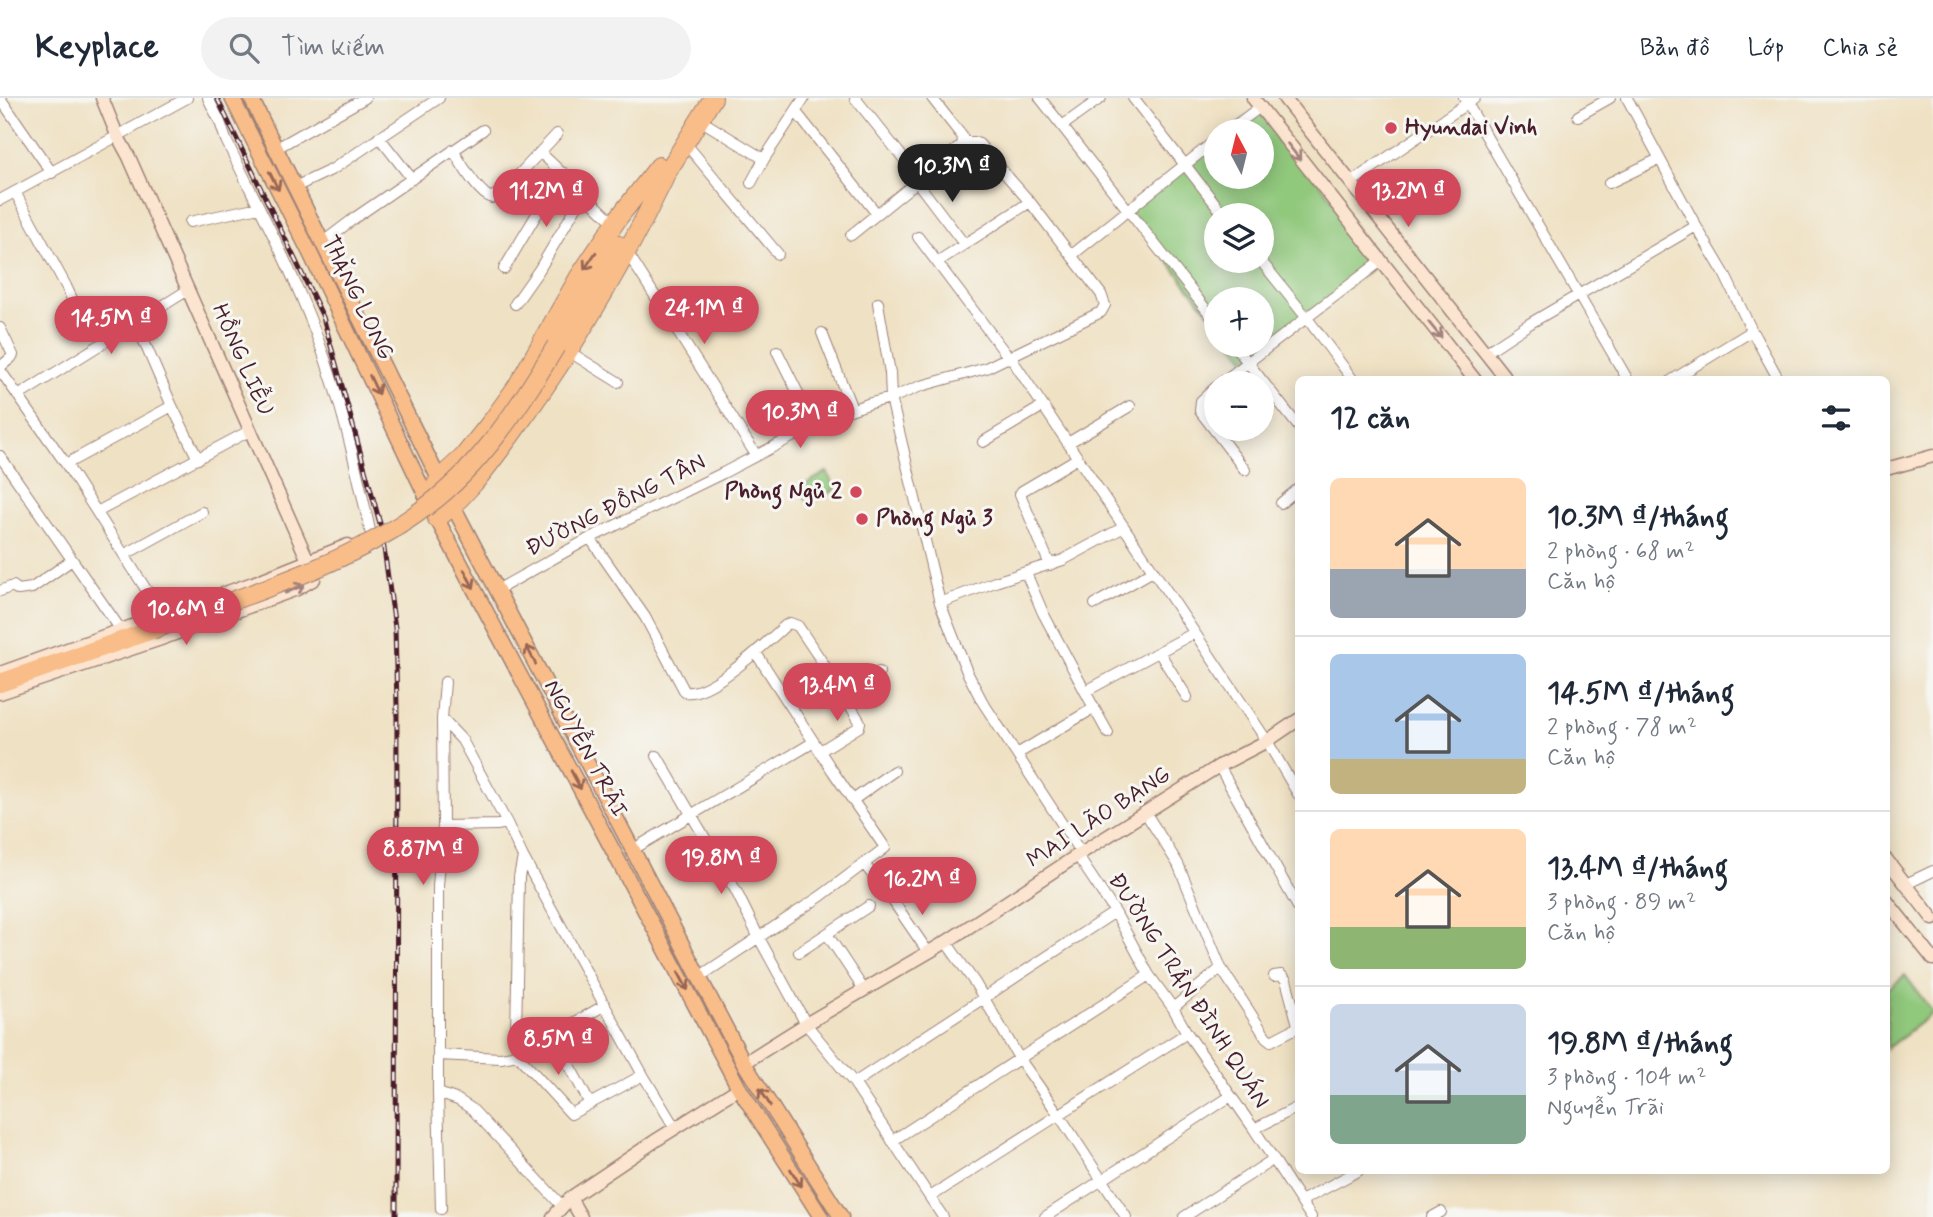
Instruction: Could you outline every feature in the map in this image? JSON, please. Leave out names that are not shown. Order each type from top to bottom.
[{"type":"highway","points":[[428,500],[439,479],[463,457],[517,386],[580,275],[615,222],[686,144],[700,98]]},
{"type":"highway","points":[[438,519],[475,484],[539,397],[602,271],[695,119],[713,98]]},
{"type":"highway","points":[[0,683],[321,565],[368,544],[428,506],[480,456],[562,349],[627,252],[661,172]]},
{"type":"main road","name":"THĂNG LONG","points":[[232,98],[438,519]]},
{"type":"main road","name":"THĂNG LONG","points":[[251,98],[454,506]]},
{"type":"main road","points":[[261,156],[275,149]]},
{"type":"main road","name":"NGUYỄN TRÃI","points":[[454,506],[744,1063],[841,1217]]},
{"type":"main road","name":"NGUYỄN TRÃI","points":[[438,519],[740,1088],[821,1217]]},
{"type":"main road","points":[[740,1088],[744,1063]]},
{"type":"street","points":[[0,98],[52,173]]},
{"type":"street","name":"HỒNG LIỄU","points":[[102,98],[309,562]]},
{"type":"street","points":[[0,200],[187,98]]},
{"type":"street","points":[[0,673],[121,630],[158,623],[371,535],[352,449],[332,378],[304,304],[208,98]]},
{"type":"street","points":[[275,149],[365,98]]},
{"type":"street","points":[[295,187],[333,169],[439,98]]},
{"type":"street","points":[[751,183],[804,98]]},
{"type":"street","points":[[855,98],[964,244]]},
{"type":"street","points":[[851,235],[961,146],[962,136],[932,98]]},
{"type":"street","points":[[1040,98],[1204,307]]},
{"type":"street","points":[[1062,126],[1101,98]]},
{"type":"street","points":[[1133,98],[1214,203]]},
{"type":"street","points":[[1284,98],[1504,376]]},
{"type":"street","points":[[1578,116],[1610,98]]},
{"type":"street","points":[[1627,98],[1724,273],[1777,376]]},
{"type":"street","points":[[1332,199],[1350,183],[1469,99],[1626,376]]},
{"type":"street","points":[[1240,119],[1256,102],[1472,376]]},
{"type":"street","points":[[796,112],[877,214]]},
{"type":"street","points":[[695,119],[764,159]]},
{"type":"street","points":[[323,242],[355,217],[483,130]]},
{"type":"street","points":[[453,150],[486,197],[492,198],[513,181],[557,134]]},
{"type":"street","points":[[379,137],[412,179]]},
{"type":"street","points":[[963,142],[979,144],[1072,255],[1204,150]]},
{"type":"street","points":[[686,144],[778,254]]},
{"type":"street","points":[[540,152],[615,222]]},
{"type":"street","points":[[1609,183],[1660,159]]},
{"type":"street","points":[[504,270],[564,173]]},
{"type":"street","points":[[15,192],[66,286],[80,318]]},
{"type":"street","points":[[515,304],[539,270],[584,194]]},
{"type":"street","points":[[937,262],[1030,202]]},
{"type":"street","points":[[190,222],[259,207]]},
{"type":"street","points":[[1485,353],[1696,226]]},
{"type":"street","points":[[918,237],[1013,361],[1267,741],[1295,789]]},
{"type":"street","points":[[627,252],[756,456]]},
{"type":"street","name":"ĐƯỜNG ĐỒNG TÂN","points":[[497,590],[590,538],[814,425],[921,386],[975,372],[1101,312],[1104,300],[1072,255]]},
{"type":"street","points":[[1236,371],[1381,261]]},
{"type":"street","points":[[1271,273],[1350,376]]},
{"type":"street","points":[[18,396],[188,290]]},
{"type":"street","name":"ĐƯỜNG TRẦN ĐÌNH QUÁN","points":[[878,303],[890,373],[891,398],[940,603],[971,682],[1115,912],[1149,975],[1311,1217]]},
{"type":"street","points":[[136,323],[198,459]]},
{"type":"street","points":[[0,328],[13,355],[0,369],[66,464],[124,555],[158,623]]},
{"type":"street","points":[[1679,376],[1752,331]]},
{"type":"street","points":[[822,333],[852,409]]},
{"type":"street","points":[[562,349],[618,382]]},
{"type":"street","points":[[777,351],[814,425]]},
{"type":"street","points":[[1244,357],[1295,422]]},
{"type":"street","points":[[1204,398],[1200,411],[1204,416]]},
{"type":"street","points":[[66,464],[173,406]]},
{"type":"street","points":[[984,442],[1043,406]]},
{"type":"street","points":[[1068,443],[1130,406]]},
{"type":"street","points":[[97,512],[251,430]]},
{"type":"street","points":[[1223,441],[1245,470]]},
{"type":"street","points":[[1890,468],[1933,456]]},
{"type":"street","points":[[1050,565],[1020,494],[1077,458]]},
{"type":"street","points":[[2,463],[121,630]]},
{"type":"street","points":[[1280,503],[1295,491]]},
{"type":"street","points":[[124,555],[202,512]]},
{"type":"street","points":[[940,603],[1050,565],[1078,553],[1124,527]]},
{"type":"street","points":[[590,538],[645,617],[685,692],[692,693],[719,680],[756,653],[786,625],[794,624],[798,626],[860,722],[859,727],[817,746],[632,850]]},
{"type":"street","points":[[0,591],[13,586],[18,590],[32,588],[72,560]]},
{"type":"street","points":[[0,693],[158,640],[312,582],[314,574],[309,562]]},
{"type":"street","points":[[1095,604],[1153,571]]},
{"type":"street","points":[[1026,573],[1043,613],[1108,733]]},
{"type":"street","points":[[253,583],[261,602]]},
{"type":"street","points":[[1086,691],[1194,633]]},
{"type":"street","points":[[1159,652],[1187,697]]},
{"type":"street","points":[[699,976],[759,938],[864,864],[883,850],[884,846],[756,653]]},
{"type":"street","points":[[842,692],[848,693],[880,672]]},
{"type":"street","points":[[441,1209],[438,886],[443,826],[442,719],[445,682]]},
{"type":"street","points":[[1017,754],[1094,708]]},
{"type":"street","points":[[442,719],[462,740],[523,856],[675,1128]]},
{"type":"street","name":"MAI LÃO BẠNG","points":[[744,1063],[946,942],[1145,812],[1295,722]]},
{"type":"street","points":[[657,756],[736,891],[806,1024],[854,1083],[943,1217]]},
{"type":"street","points":[[1219,766],[1295,902]]},
{"type":"street","points":[[853,800],[894,771]]},
{"type":"street","points":[[1145,812],[1178,864],[1221,968],[1266,1037],[1271,1041],[1295,1028]]},
{"type":"street","points":[[443,826],[507,823]]},
{"type":"street","points":[[523,856],[519,877],[516,1035],[518,1055],[568,1113],[574,1114],[643,1074]]},
{"type":"street","points":[[864,864],[928,952]]},
{"type":"street","points":[[1890,864],[1933,919]]},
{"type":"street","points":[[1890,897],[1906,884],[1933,872]]},
{"type":"street","points":[[1890,905],[1933,959]]},
{"type":"street","points":[[799,952],[869,906]]},
{"type":"street","points":[[854,1083],[1115,912]]},
{"type":"street","points":[[827,934],[864,990]]},
{"type":"street","points":[[946,942],[975,983],[1019,1058],[1126,1217]]},
{"type":"street","points":[[1173,1008],[1221,968]]},
{"type":"street","points":[[892,1141],[1149,975]]},
{"type":"street","points":[[1274,976],[1281,975],[1286,980],[1295,1014]]},
{"type":"street","points":[[438,1055],[501,1058],[518,1055],[605,1005]]},
{"type":"street","points":[[930,1197],[1187,1033]]},
{"type":"street","points":[[553,1035],[590,1104]]},
{"type":"street","points":[[553,1217],[566,1202],[675,1128],[740,1088]]},
{"type":"street","points":[[438,1093],[458,1100],[472,1109],[581,1217]]},
{"type":"street","points":[[1045,1217],[1231,1096]]},
{"type":"street","points":[[1254,1129],[1295,1108]]},
{"type":"street","points":[[1184,1217],[1274,1159]]},
{"type":"street","points":[[1301,1201],[1352,1174]]},
{"type":"green space","points":[[1260,107],[1269,119],[1244,119]]},
{"type":"green space","points":[[1274,125],[1381,261],[1274,342],[1274,287],[1204,287],[1204,307],[1129,211],[1204,152],[1204,189],[1274,189]]},
{"type":"green space","points":[[827,472],[836,489],[809,504],[799,488]]},
{"type":"green space","points":[[1905,975],[1933,1013],[1890,1046],[1890,988]]},
{"type":"railway","points":[[217,98],[323,317],[381,527],[395,628],[397,705],[396,1217]]},
{"type":"place","name":"Hyundai Vinh","points":[[1391,128]]},
{"type":"place","name":"Phòng Ngủ 2","points":[[856,492]]},
{"type":"place","name":"Phòng Ngủ 3","points":[[862,519]]}]
